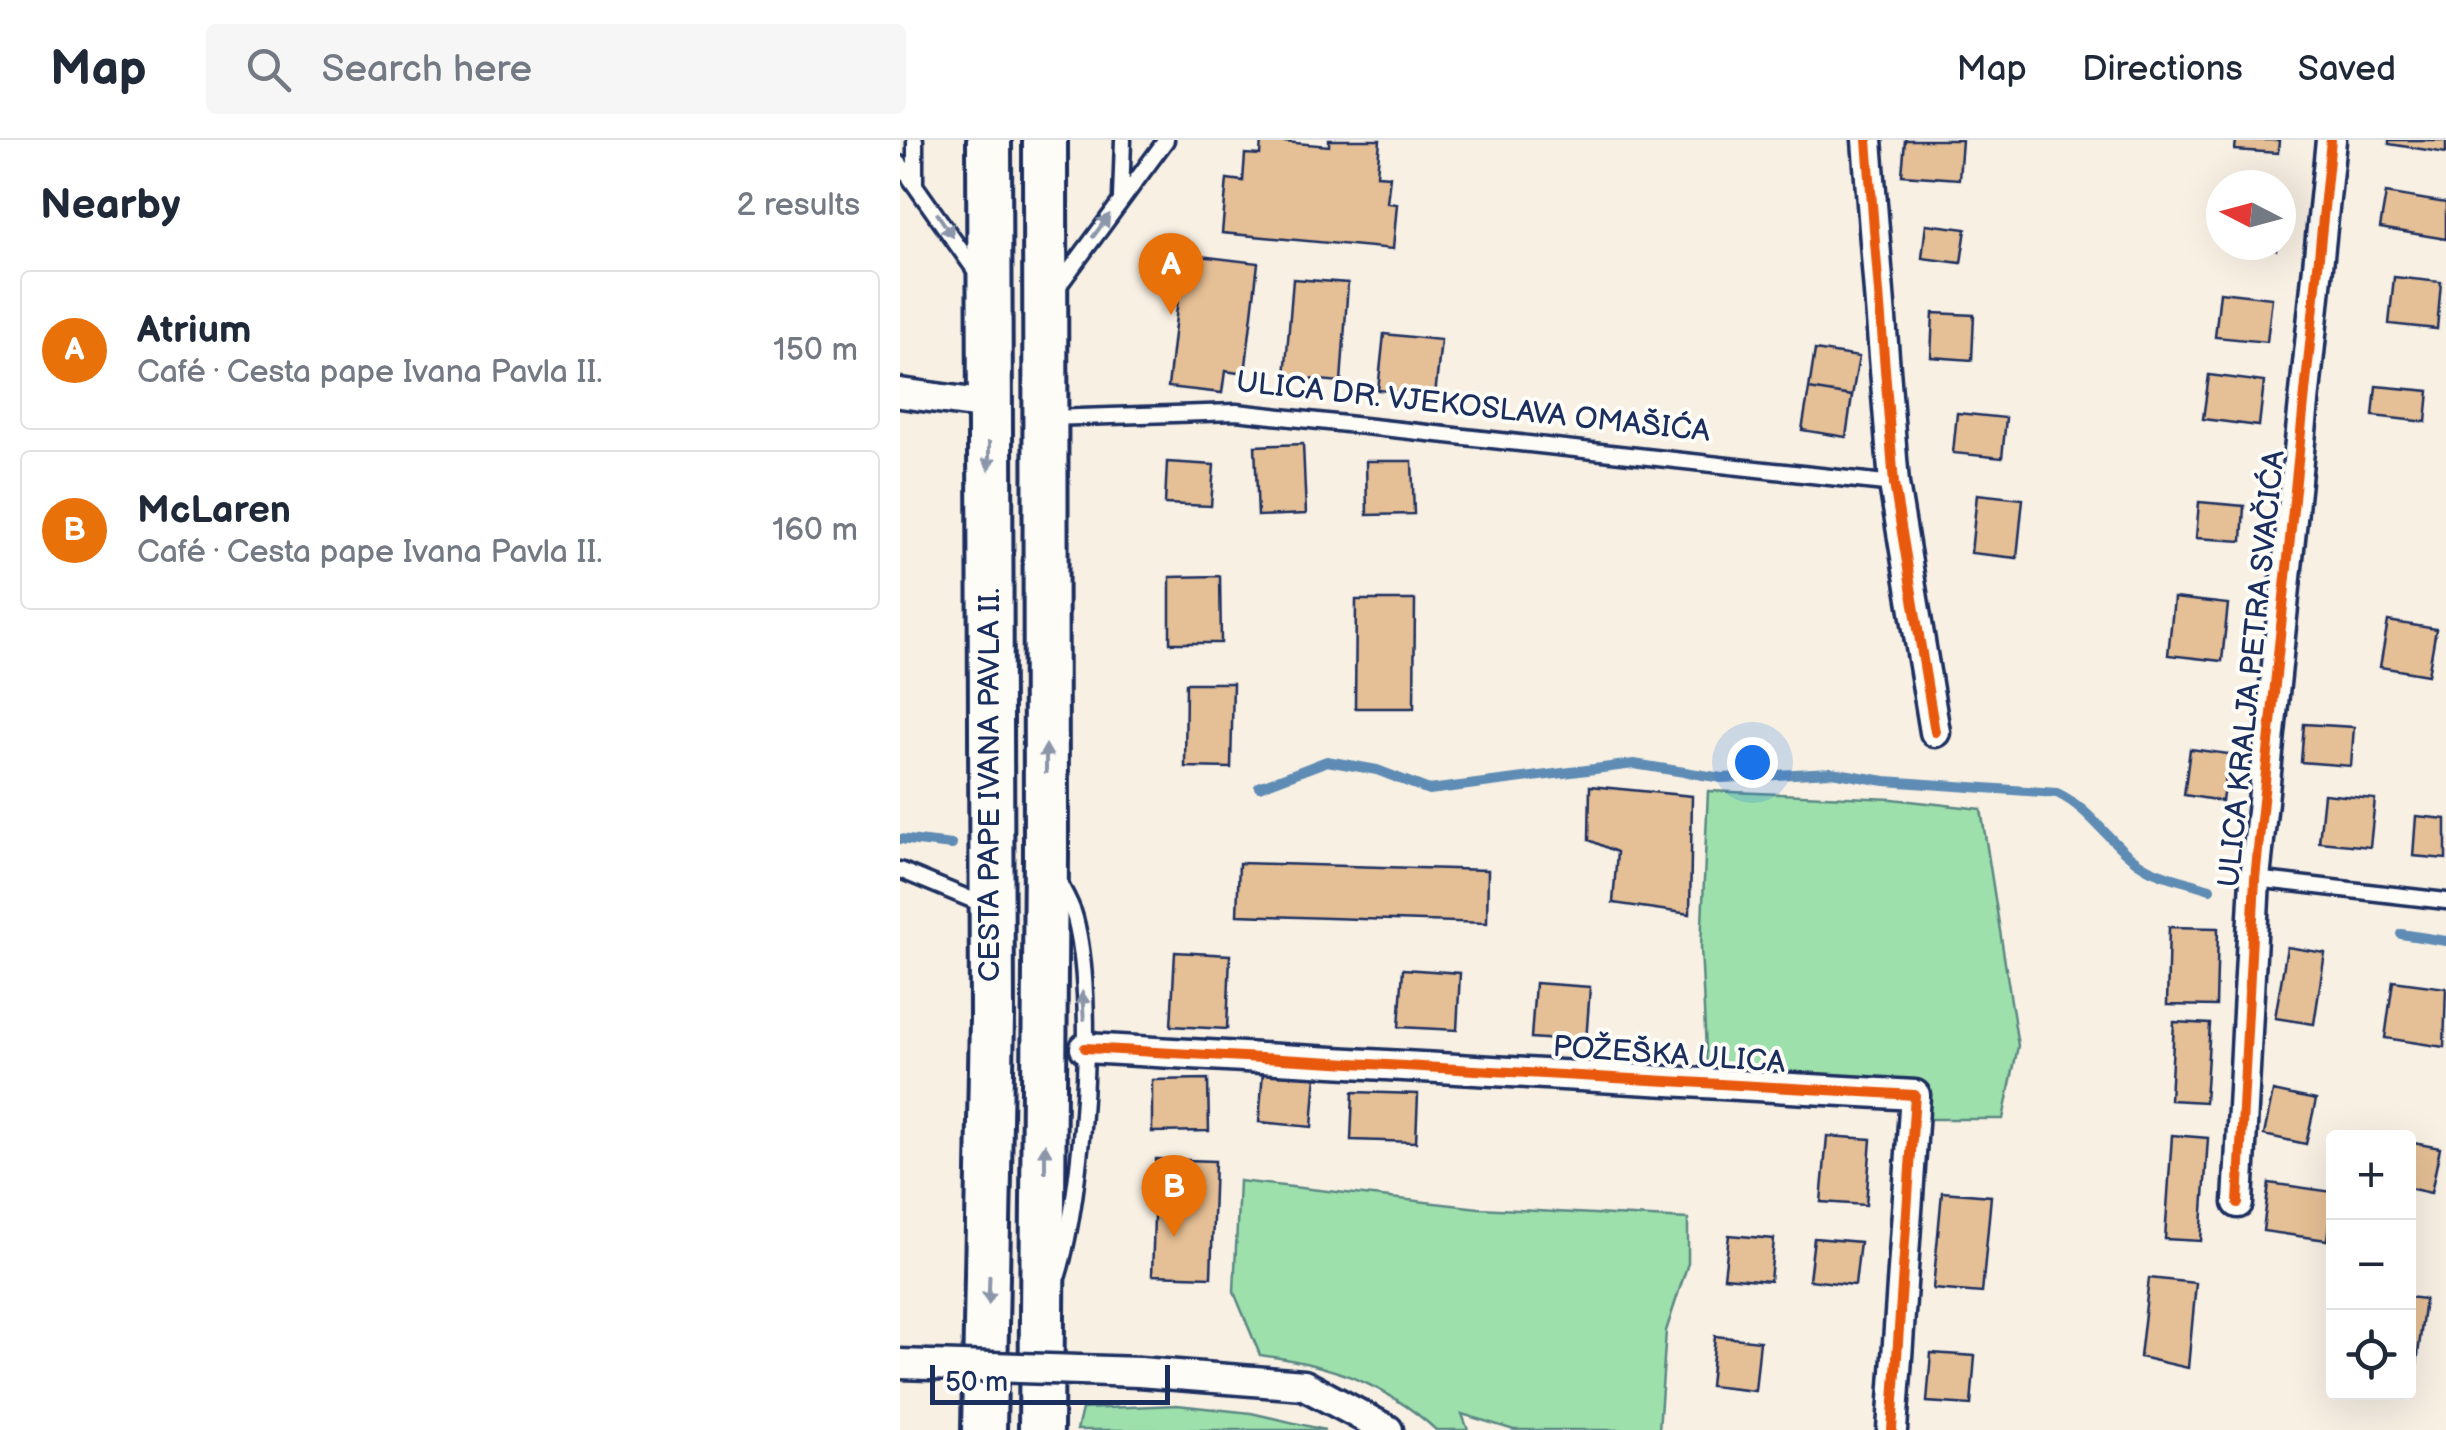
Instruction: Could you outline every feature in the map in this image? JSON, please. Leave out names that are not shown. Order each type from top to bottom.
[{"type":"main road","name":"CESTA PAPE IVANA PAVLA II.","points":[[979,1421],[991,908],[989,140]]},
{"type":"main road","name":"CESTA PAPE IVANA PAVLA II.","points":[[1041,1430],[1046,856],[1045,140]]},
{"type":"street","points":[[1866,140],[1894,484],[1935,732]]},
{"type":"street","name":"ULICA KRALJA PETRA SVAČIĆA","points":[[2238,1203],[2254,879],[2331,140]]},
{"type":"street","points":[[900,393],[988,405]]},
{"type":"street","name":"POŽEŠKA ULICA","points":[[1084,1048],[1915,1095],[1892,1430]]},
{"type":"street","points":[[900,1364],[1139,1372],[1304,1385],[1388,1430]]},
{"type":"lane","points":[[915,140],[915,181]]},
{"type":"lane","points":[[1121,199],[1123,140]]},
{"type":"lane","points":[[1044,305],[1166,140]]},
{"type":"lane","points":[[900,164],[988,289]]},
{"type":"lane","name":"ULICA DR. VJEKOSLAVA OMAŠIĆA","points":[[1046,418],[1236,412],[1894,484]]},
{"type":"lane","points":[[1044,1308],[1066,1248],[1075,1198],[1084,1048],[1074,914],[1046,856]]},
{"type":"lane","points":[[900,870],[991,908]]},
{"type":"lane","points":[[2254,879],[2446,901]]},
{"type":"green space","points":[[1708,791],[1892,799],[1981,809],[2018,1046],[2003,1119],[1927,1119],[1916,1083],[1707,1072],[1701,947]]},
{"type":"green space","points":[[1239,1181],[1479,1208],[1688,1219],[1688,1263],[1666,1331],[1659,1430],[1514,1430],[1462,1414],[1468,1430],[1436,1430],[1397,1400],[1354,1378],[1260,1355],[1234,1292]]},
{"type":"green space","points":[[1177,1405],[1251,1413],[1325,1430],[1077,1430],[1082,1409]]},
{"type":"building","points":[[1261,140],[1329,146],[1329,140],[1380,140],[1377,175],[1390,176],[1387,203],[1397,204],[1393,249],[1222,233],[1227,179],[1243,181],[1245,154],[1260,155]]},
{"type":"building","points":[[1905,140],[1962,140],[1959,179],[1902,175]]},
{"type":"building","points":[[2236,140],[2279,140],[2278,153],[2235,150]]},
{"type":"building","points":[[2389,140],[2446,140],[2446,153],[2389,144]]},
{"type":"building","points":[[2386,193],[2446,203],[2446,239],[2380,228]]},
{"type":"building","points":[[1926,224],[1966,229],[1961,263],[1922,258]]},
{"type":"building","points":[[1183,254],[1258,263],[1245,374],[1225,371],[1222,393],[1168,387]]},
{"type":"building","points":[[2394,277],[2441,282],[2437,329],[2389,324]]},
{"type":"building","points":[[1293,279],[1348,283],[1341,382],[1285,377]]},
{"type":"building","points":[[2220,292],[2272,298],[2267,342],[2215,337]]},
{"type":"building","points":[[1933,313],[1974,315],[1972,360],[1931,357]]},
{"type":"building","points":[[1384,334],[1441,340],[1435,396],[1378,390]]},
{"type":"building","points":[[1815,350],[1859,357],[1852,396],[1809,389]]},
{"type":"building","points":[[2209,375],[2264,382],[2259,426],[2203,419]]},
{"type":"building","points":[[2376,386],[2429,391],[2426,422],[2373,416]]},
{"type":"building","points":[[1809,389],[1852,396],[1846,437],[1802,430]]},
{"type":"building","points":[[1957,413],[2006,418],[2002,458],[1953,453]]},
{"type":"building","points":[[1303,444],[1306,514],[1258,516],[1255,446]]},
{"type":"building","points":[[1366,461],[1412,461],[1414,514],[1367,515]]},
{"type":"building","points":[[1167,462],[1214,465],[1211,506],[1165,504]]},
{"type":"building","points":[[1977,494],[2023,499],[2017,558],[1971,553]]},
{"type":"building","points":[[2199,502],[2244,506],[2242,541],[2196,538]]},
{"type":"building","points":[[1220,576],[1221,643],[1170,643],[1170,577]]},
{"type":"building","points":[[2174,598],[2228,604],[2222,661],[2168,655]]},
{"type":"building","points":[[1356,600],[1415,600],[1414,708],[1355,708]]},
{"type":"building","points":[[2388,621],[2436,629],[2428,675],[2380,667]]},
{"type":"building","points":[[1186,683],[1233,683],[1231,768],[1185,767]]},
{"type":"building","points":[[2304,724],[2354,727],[2351,766],[2301,762]]},
{"type":"building","points":[[2190,749],[2229,754],[2222,801],[2184,795]]},
{"type":"building","points":[[1590,786],[1692,796],[1690,914],[1613,903],[1617,852],[1589,840]]},
{"type":"building","points":[[2324,794],[2375,799],[2370,847],[2319,842]]},
{"type":"building","points":[[2416,816],[2446,819],[2446,859],[2413,856]]},
{"type":"building","points":[[1239,863],[1488,870],[1487,923],[1237,915]]},
{"type":"building","points":[[2169,927],[2218,928],[2216,1006],[2167,1005]]},
{"type":"building","points":[[2287,947],[2325,953],[2314,1024],[2275,1018]]},
{"type":"building","points":[[1175,952],[1230,955],[1227,1029],[1171,1026]]},
{"type":"building","points":[[1403,969],[1460,973],[1457,1030],[1399,1027]]},
{"type":"building","points":[[2393,981],[2446,988],[2444,1047],[2385,1038]]},
{"type":"building","points":[[1535,983],[1590,987],[1586,1042],[1531,1038]]},
{"type":"building","points":[[2174,1022],[2210,1024],[2205,1102],[2170,1100]]},
{"type":"building","points":[[1263,1071],[1316,1075],[1312,1127],[1259,1122]]},
{"type":"building","points":[[1208,1079],[1209,1131],[1152,1132],[1152,1080]]},
{"type":"building","points":[[2273,1091],[2316,1100],[2306,1144],[2264,1135]]},
{"type":"building","points":[[1353,1092],[1418,1094],[1416,1142],[1351,1140]]},
{"type":"building","points":[[2172,1135],[2208,1138],[2201,1241],[2165,1239]]},
{"type":"building","points":[[1827,1136],[1871,1139],[1866,1205],[1821,1202]]},
{"type":"building","points":[[2416,1144],[2440,1148],[2431,1193],[2416,1190]]},
{"type":"building","points":[[1156,1159],[1215,1161],[1211,1277],[1152,1275]]},
{"type":"building","points":[[2269,1183],[2326,1191],[2326,1240],[2263,1231]]},
{"type":"building","points":[[1942,1192],[1991,1196],[1982,1293],[1933,1289]]},
{"type":"building","points":[[1729,1235],[1774,1239],[1770,1281],[1724,1277]]},
{"type":"building","points":[[1814,1238],[1860,1242],[1855,1285],[1809,1280]]},
{"type":"building","points":[[2149,1278],[2196,1283],[2188,1368],[2140,1357]]},
{"type":"building","points":[[2416,1298],[2425,1299],[2416,1371]]},
{"type":"building","points":[[1715,1336],[1760,1341],[1755,1391],[1710,1386]]},
{"type":"building","points":[[1931,1353],[1975,1356],[1971,1405],[1927,1402]]},
{"type":"waterway","points":[[1259,787],[1327,761],[1377,770],[1429,790],[1634,764],[1722,778],[1831,772],[1885,781],[2057,793],[2082,810],[2136,861],[2163,875],[2210,889]]},
{"type":"waterway","points":[[900,839],[952,845]]},
{"type":"waterway","points":[[2401,934],[2446,941]]},
{"type":"cycle path","points":[[1867,140],[1894,484],[1935,732]]},
{"type":"cycle path","points":[[2238,1203],[2255,879],[2331,140]]},
{"type":"cycle path","points":[[1085,1048],[1915,1095],[1892,1430]]},
{"type":"place","name":"Atrium","points":[[1171,315]]},
{"type":"place","name":"McLaren","points":[[1174,1237]]}]
